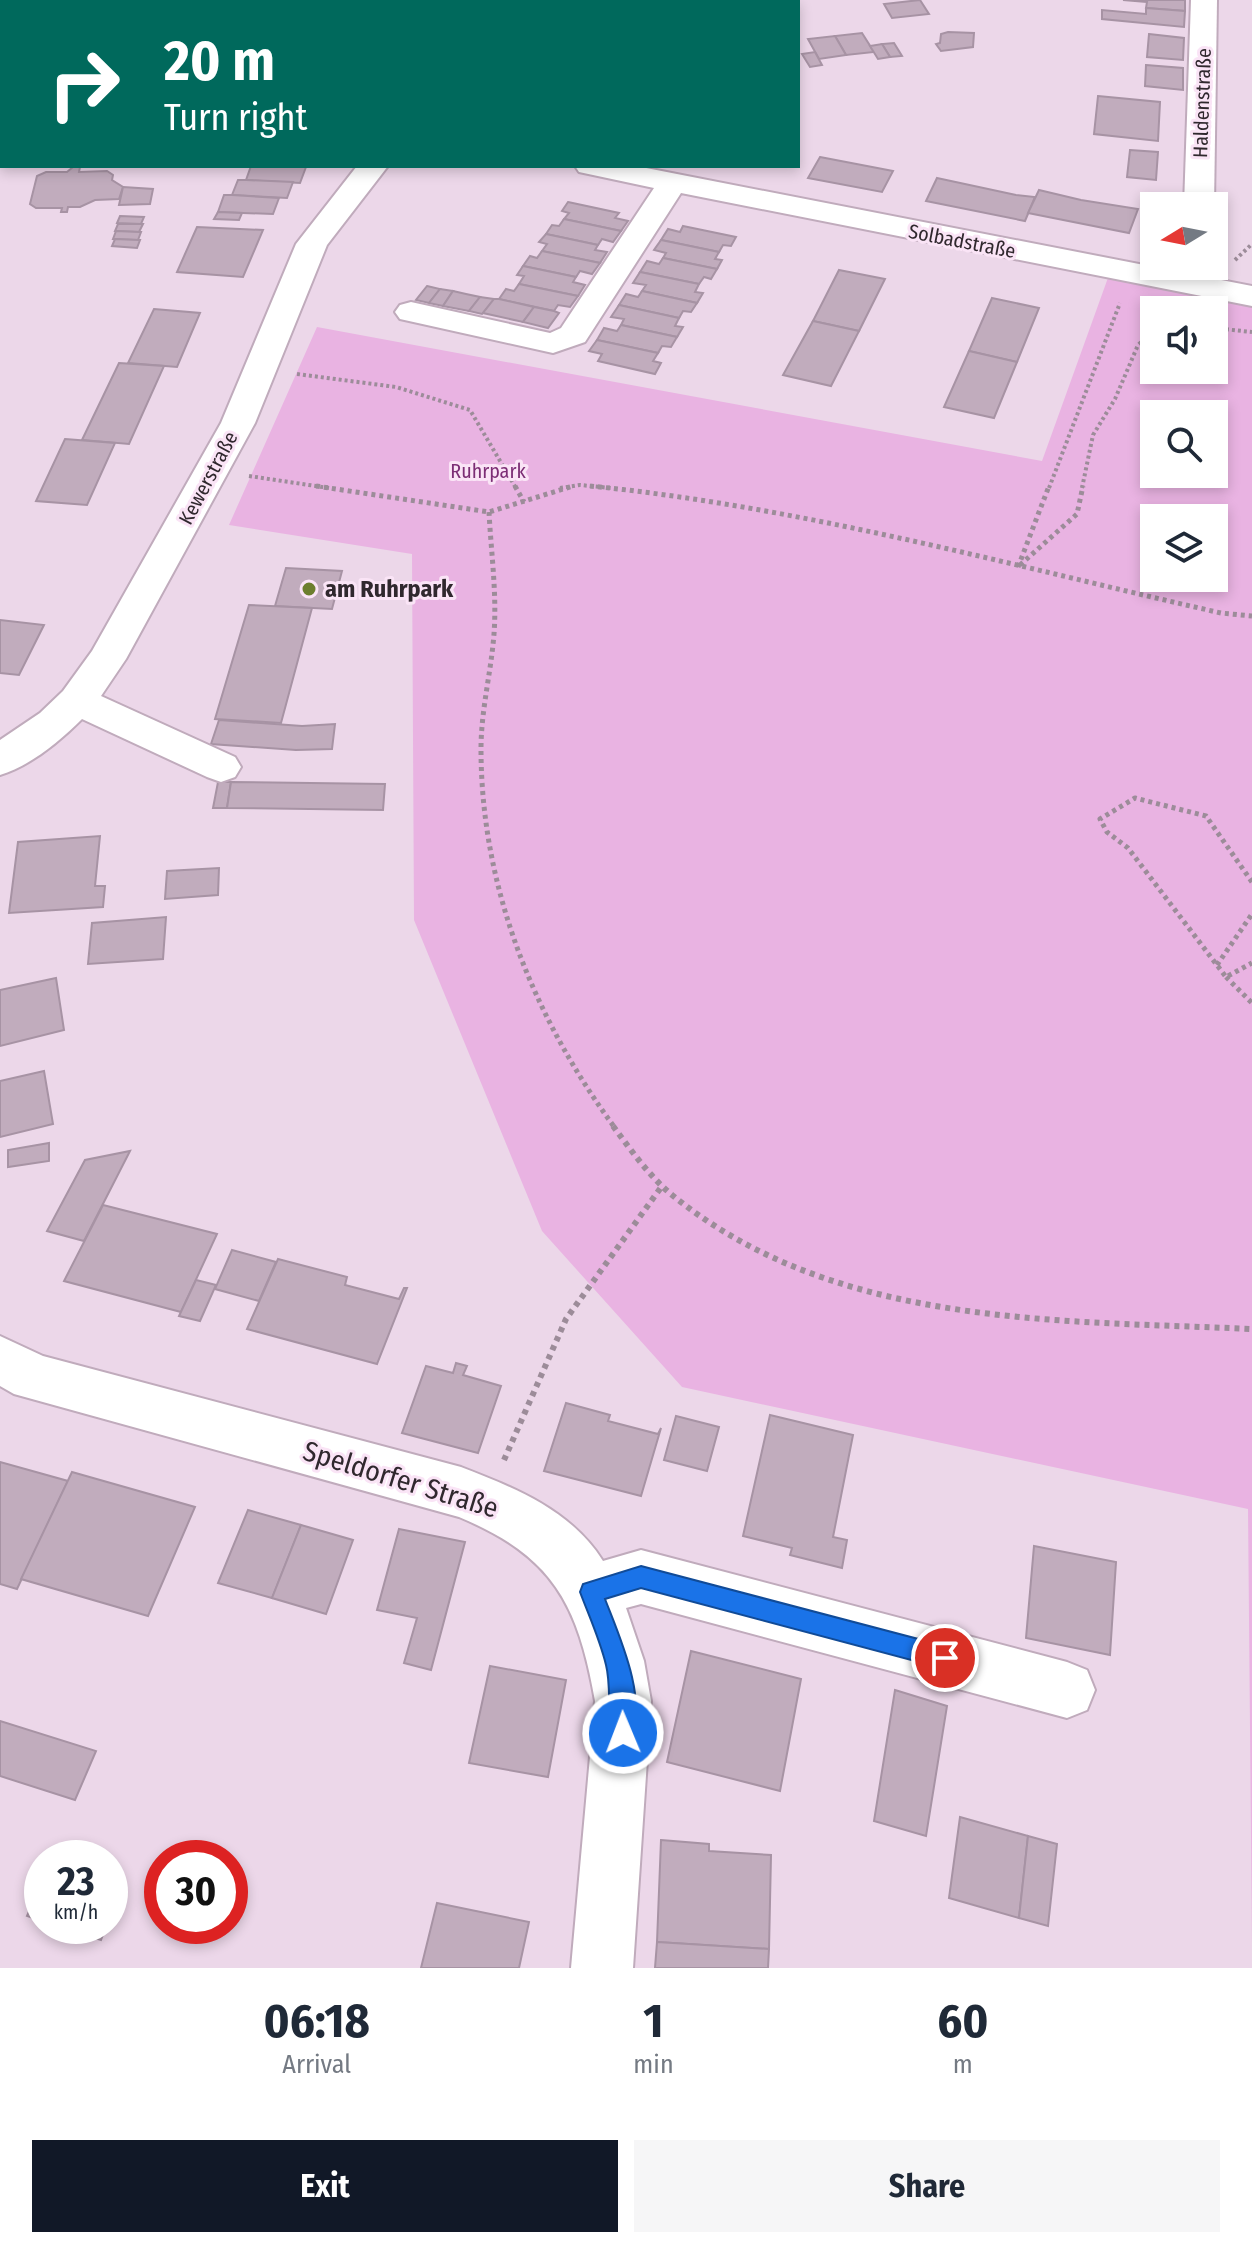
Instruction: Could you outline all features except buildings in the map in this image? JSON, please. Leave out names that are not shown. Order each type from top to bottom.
[{"type":"street","name":"Haldenstraße","points":[[1199,192],[1204,0]]},
{"type":"street","name":"Kewerstraße","points":[[0,760],[37,737],[77,701],[119,640],[238,423],[312,244],[371,168]]},
{"type":"street","name":"Solbadstraße","points":[[600,168],[1114,270],[1140,272]]},
{"type":"street","points":[[411,312],[553,343],[573,335],[673,182]]},
{"type":"street","name":"Solbadstraße","points":[[1208,280],[1252,296]]},
{"type":"street","points":[[77,701],[221,767]]},
{"type":"street","name":"Speldorfer Straße","points":[[0,1359],[32,1377],[492,1503],[520,1516],[562,1549],[591,1592],[618,1665],[623,1701],[602,1968]]},
{"type":"street","points":[[591,1592],[641,1577],[1067,1690]]},
{"type":"path","points":[[1018,567],[1123,293],[1117,287],[1114,270]]},
{"type":"path","points":[[1228,329],[1252,332]]},
{"type":"path","points":[[1018,567],[1077,514],[1093,435],[1115,399],[1140,343]]},
{"type":"path","points":[[261,370],[396,387],[470,410],[524,502]]},
{"type":"path","points":[[211,471],[489,512],[560,488],[602,485],[832,525],[1221,613],[1252,616]]},
{"type":"path","points":[[489,512],[494,635],[486,682],[481,772],[487,821],[508,919],[550,1031],[582,1084],[662,1186],[707,1223],[756,1252],[860,1290],[1001,1315],[1252,1329]]},
{"type":"path","points":[[1252,882],[1206,816],[1135,798],[1100,819],[1107,832],[1128,848],[1226,977],[1252,1003]]},
{"type":"path","points":[[1217,965],[1252,914]]},
{"type":"path","points":[[1226,977],[1252,963]]},
{"type":"path","points":[[492,1503],[506,1453],[566,1319],[662,1186]]},
{"type":"green space","name":"Ruhrpark","points":[[1109,275],[1252,300],[1252,1945],[1248,1509],[682,1387],[542,1231],[414,920],[412,554],[229,525],[317,327],[1042,461]]},
{"type":"place","name":"am Ruhrpark","points":[[309,589]]},
{"type":"route","points":[[623,1733],[618,1665],[591,1592],[641,1577],[945,1658]]}]
